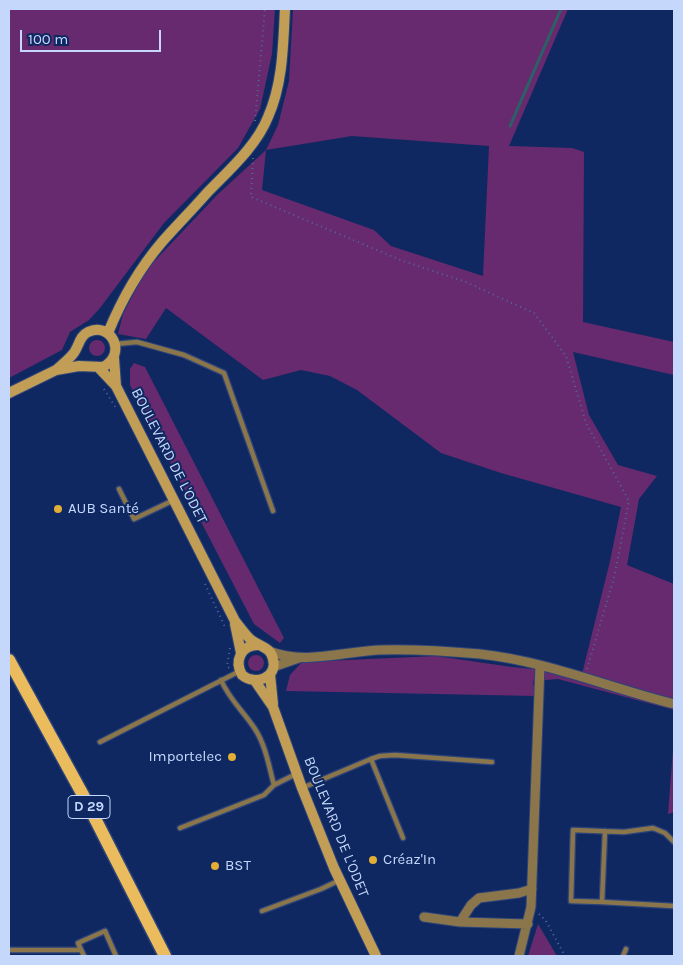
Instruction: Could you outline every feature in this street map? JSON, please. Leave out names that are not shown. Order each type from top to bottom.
[{"type":"main road","name":"D 29","points":[[9,660],[83,795],[165,956]]},
{"type":"street","points":[[108,333],[125,296],[141,269],[161,243],[254,143],[268,118],[280,79],[285,9]]},
{"type":"street","points":[[9,393],[56,370],[73,355],[81,338],[89,331],[99,330],[108,333],[115,344],[114,358],[107,365],[98,368],[88,366],[56,370]]},
{"type":"street","points":[[78,347],[80,358],[88,366]]},
{"type":"street","name":"BOULEVARD DE L'ODET","points":[[114,358],[116,386]]},
{"type":"street","name":"BOULEVARD DE L'ODET","points":[[98,368],[116,386],[235,621],[258,645],[269,651],[274,661],[272,671],[273,707]]},
{"type":"street","name":"BOULEVARD DE L'ODET","points":[[235,621],[241,653],[238,662],[240,671],[246,678],[255,681],[273,707],[302,788],[340,880],[376,956]]},
{"type":"street","points":[[241,653],[249,646],[258,645]]},
{"type":"street","points":[[269,651],[300,658],[377,650],[481,654],[540,665],[674,704]]},
{"type":"street","points":[[255,681],[263,679],[272,671],[300,658]]},
{"type":"street","points":[[519,956],[531,907],[540,665]]},
{"type":"street","points":[[460,922],[471,905],[479,898],[519,893],[532,889]]},
{"type":"street","points":[[424,917],[460,922],[528,924]]},
{"type":"lane","points":[[115,344],[137,342],[184,356],[224,373],[273,511]]},
{"type":"lane","points":[[119,489],[134,520],[174,500]]},
{"type":"lane","points":[[100,742],[240,671]]},
{"type":"lane","points":[[221,680],[226,693],[255,729],[264,749],[274,785]]},
{"type":"lane","points":[[302,788],[380,756],[395,755],[492,762]]},
{"type":"lane","points":[[371,759],[402,838]]},
{"type":"lane","points":[[180,828],[264,795],[274,785],[297,774]]},
{"type":"lane","points":[[674,842],[665,833],[653,828],[624,832],[573,830],[571,901],[674,906]]},
{"type":"lane","points":[[602,902],[605,831]]},
{"type":"lane","points":[[262,911],[322,889],[340,880]]},
{"type":"lane","points":[[84,956],[78,943],[105,931],[116,956]]},
{"type":"lane","points":[[623,956],[626,949]]},
{"type":"lane","points":[[9,950],[81,950]]},
{"type":"path","points":[[255,124],[265,9]]},
{"type":"path","points":[[254,143],[251,197],[403,262],[466,282],[534,313],[566,356],[586,423],[629,501],[614,578],[584,678]]},
{"type":"path","points":[[531,907],[546,921],[565,956]]},
{"type":"shaded area","points":[[9,9],[275,9],[272,54],[260,109],[238,148],[164,223],[100,308],[89,320],[70,332],[62,350],[9,378]]},
{"type":"shaded area","points":[[293,9],[568,9],[509,146],[572,148],[584,152],[583,322],[674,342],[674,375],[573,352],[589,415],[618,465],[657,476],[639,499],[627,565],[674,584],[674,710],[558,679],[533,681],[535,696],[286,691],[290,675],[302,662],[436,656],[512,667],[582,674],[610,561],[621,507],[501,473],[441,453],[357,390],[330,376],[301,370],[263,380],[166,308],[146,339],[118,334],[123,314],[146,270],[217,195],[266,150],[278,125],[289,81]],"holes":[[[352,136],[489,146],[483,276],[391,246],[374,230],[262,190],[266,150]]]},
{"type":"shaded area","points":[[94,340],[100,340],[105,345],[103,354],[94,356],[89,351],[89,345]]},
{"type":"shaded area","points":[[134,363],[145,367],[284,638],[280,643],[254,624],[130,385],[130,369]]},
{"type":"shaded area","points":[[253,655],[259,655],[264,660],[262,669],[253,671],[248,666],[248,660]]},
{"type":"shaded area","points":[[674,737],[674,812],[668,814]]},
{"type":"shaded area","points":[[538,924],[557,956],[528,956]]},
{"type":"waterway","points":[[510,126],[561,9]]},
{"type":"place","name":"AUB Santé","points":[[58,509]]},
{"type":"place","name":"Importelec","points":[[232,757]]},
{"type":"place","name":"Créaz'In","points":[[373,860]]},
{"type":"place","name":"BST","points":[[215,866]]}]
